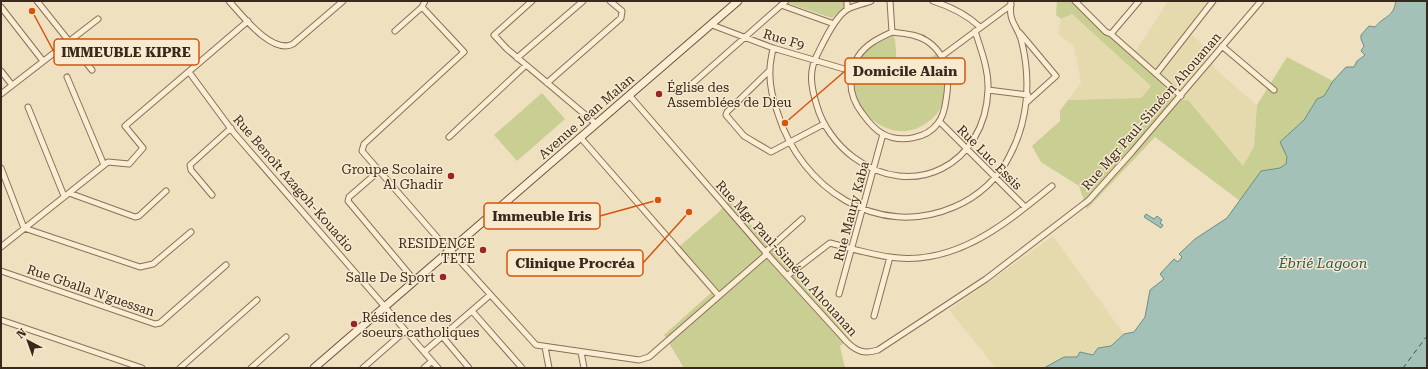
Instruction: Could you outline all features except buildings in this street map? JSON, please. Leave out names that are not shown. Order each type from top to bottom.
[{"type":"main road","name":"Avenue Jean Malan","points":[[314,368],[595,123],[712,25],[738,1]]},
{"type":"street","points":[[37,1],[92,70]]},
{"type":"street","points":[[229,1],[269,41],[279,46],[289,46],[343,1]]},
{"type":"street","points":[[395,31],[422,7],[425,1]]},
{"type":"street","points":[[532,1],[494,35],[519,56],[526,65],[549,81],[595,123]]},
{"type":"street","points":[[519,56],[584,1]]},
{"type":"street","points":[[549,81],[621,18],[622,11],[610,1]]},
{"type":"street","points":[[692,84],[786,1]]},
{"type":"street","points":[[847,1],[847,9]]},
{"type":"street","points":[[872,1],[847,9],[834,24],[814,60],[810,73],[811,82],[818,110],[824,124],[845,151],[874,170],[892,176],[908,178],[928,174],[949,165],[967,149],[976,137],[982,122],[988,90],[985,64],[975,31]]},
{"type":"street","points":[[890,1],[892,32]]},
{"type":"street","points":[[933,1],[956,9],[969,16],[980,27]]},
{"type":"street","points":[[1075,1],[1106,32],[1111,34],[1181,96]]},
{"type":"street","points":[[1111,34],[1139,1]]},
{"type":"street","points":[[1156,74],[1213,1]]},
{"type":"street","name":"Rue Mgr Paul-Siméon Ahouanan","points":[[629,95],[766,253],[855,350],[870,353],[878,350],[986,279],[1089,200],[1181,96],[1260,1]]},
{"type":"street","points":[[942,56],[1011,3]]},
{"type":"street","points":[[773,48],[770,70],[775,104],[789,142],[802,162],[824,185],[844,200],[862,210],[893,217],[929,215],[963,204],[996,177],[1010,155],[1022,121],[1028,95],[1026,66],[1022,42],[1010,18],[1011,3]]},
{"type":"street","points":[[781,5],[834,24]]},
{"type":"street","points":[[1,7],[44,61]]},
{"type":"street","points":[[422,7],[464,52],[362,148],[362,151],[450,251],[536,345],[638,360],[649,357],[719,296],[802,219]]},
{"type":"street","points":[[1,94],[98,19]]},
{"type":"street","points":[[1,248],[108,162],[129,164],[143,148],[125,126],[248,21]]},
{"type":"street","name":"Rue F9","points":[[712,25],[743,38],[773,48],[851,71]]},
{"type":"street","points":[[1014,26],[1056,76],[1026,104]]},
{"type":"street","points":[[892,32],[914,35],[927,41],[942,56],[947,72],[948,82],[945,107],[940,122],[928,132],[914,138],[899,139],[883,134],[867,120],[857,106],[850,88],[851,71],[861,52],[873,42],[892,32]]},
{"type":"street","points":[[1222,46],[1274,90]]},
{"type":"street","points":[[449,137],[526,65]]},
{"type":"street","points":[[770,70],[729,109],[726,116],[744,136],[768,151],[775,151],[824,124]]},
{"type":"street","points":[[1,71],[12,85]]},
{"type":"street","name":"Rue Benoît Azagoh-Kouadio","points":[[189,72],[231,128],[438,368]]},
{"type":"street","points":[[67,77],[104,166]]},
{"type":"street","points":[[988,90],[1028,95]]},
{"type":"street","points":[[28,107],[67,195],[138,216],[166,191]]},
{"type":"street","name":"Rue Luc Essis","points":[[940,122],[1025,207]]},
{"type":"street","points":[[212,195],[191,170],[190,165],[231,128]]},
{"type":"street","name":"Rue Maury Kaba","points":[[839,294],[883,134]]},
{"type":"street","points":[[580,136],[719,296]]},
{"type":"street","points":[[1,168],[24,228]]},
{"type":"street","points":[[379,171],[349,197],[348,201],[415,281]]},
{"type":"street","points":[[787,276],[830,243],[890,257],[920,258],[958,249],[992,232],[1052,186]]},
{"type":"street","points":[[24,228],[140,267],[153,264],[191,232]]},
{"type":"street","points":[[874,316],[890,257]]},
{"type":"street","name":"Rue Gballa N'guessan","points":[[1,271],[155,324],[160,323],[226,265]]},
{"type":"street","points":[[424,352],[490,295]]},
{"type":"street","points":[[180,368],[257,300]]},
{"type":"street","points":[[472,311],[522,368]]},
{"type":"street","points":[[1,320],[142,368]]},
{"type":"street","points":[[363,368],[406,331]]},
{"type":"street","points":[[442,336],[469,368]]},
{"type":"street","points":[[251,368],[286,337]]},
{"type":"street","points":[[545,347],[549,368]]},
{"type":"street","points":[[581,352],[584,368]]},
{"type":"street","points":[[424,368],[432,361]]},
{"type":"shaded area","points":[[1168,1],[1219,1],[1191,34],[1209,50],[1214,68],[1257,105],[1254,147],[1243,167],[1188,100],[1175,100],[1136,51]]},
{"type":"shaded area","points":[[1072,14],[1151,86],[1141,98],[1068,100],[1081,82],[1074,46],[1058,34],[1061,19]]},
{"type":"shaded area","points":[[1053,236],[1124,334],[1111,346],[1098,348],[1093,355],[1064,357],[1044,368],[996,368],[949,310]]},
{"type":"green space","points":[[789,1],[844,1],[845,6],[832,18],[787,3]]},
{"type":"green space","points":[[1057,1],[1072,1],[1105,33],[1136,51],[1175,100],[1188,100],[1243,166],[1254,147],[1257,105],[1287,57],[1333,81],[1324,96],[1317,99],[1306,118],[1280,142],[1287,157],[1286,164],[1280,168],[1261,171],[1240,201],[1155,137],[1087,209],[1079,186],[1041,162],[1032,146],[1060,121],[1060,111],[1068,100],[1141,98],[1151,86],[1072,14],[1061,19],[1056,15]]},
{"type":"green space","points":[[893,35],[895,39],[897,65],[911,70],[936,54],[942,66],[944,78],[942,104],[937,113],[925,124],[914,129],[904,131],[883,127],[874,121],[860,104],[852,84],[853,72],[866,49],[875,42]]},
{"type":"green space","points":[[542,93],[565,119],[517,161],[494,135]]},
{"type":"green space","points":[[729,199],[850,339],[840,346],[845,368],[684,368],[664,335],[711,293],[674,251],[719,212]]},
{"type":"water","name":"Ébrié Lagoon","points":[[1396,1],[1427,1],[1427,368],[1044,368],[1064,357],[1077,357],[1080,352],[1093,355],[1098,348],[1111,346],[1124,334],[1134,332],[1145,317],[1150,290],[1164,279],[1160,274],[1174,259],[1178,262],[1182,257],[1179,254],[1195,239],[1227,218],[1261,171],[1280,168],[1286,164],[1287,157],[1280,142],[1304,120],[1317,99],[1324,96],[1333,81],[1346,67],[1354,67],[1357,61],[1365,55],[1361,51],[1364,46],[1361,35],[1369,26],[1375,27],[1391,14],[1395,7]]},
{"type":"water","points":[[1146,214],[1154,219],[1157,216],[1162,220],[1160,223],[1163,225],[1161,228],[1144,217]]},
{"type":"ferry route","points":[[1403,368],[1427,336]]},
{"type":"place","name":"IMMEUBLE KIPRE","points":[[32,11]]},
{"type":"place","name":"Église des Assemblées de Dieu","points":[[659,94]]},
{"type":"place","name":"Domicile Alain","points":[[785,123]]},
{"type":"place","name":"Groupe Scolaire Al Ghadir","points":[[451,176]]},
{"type":"place","name":"Immeuble Iris","points":[[658,200]]},
{"type":"place","name":"Clinique Procréa","points":[[689,212]]},
{"type":"place","name":"RESIDENCE TETE","points":[[483,250]]},
{"type":"place","name":"Salle De Sport","points":[[443,277]]},
{"type":"place","name":"Résidence des soeurs catholiques","points":[[354,324]]}]
